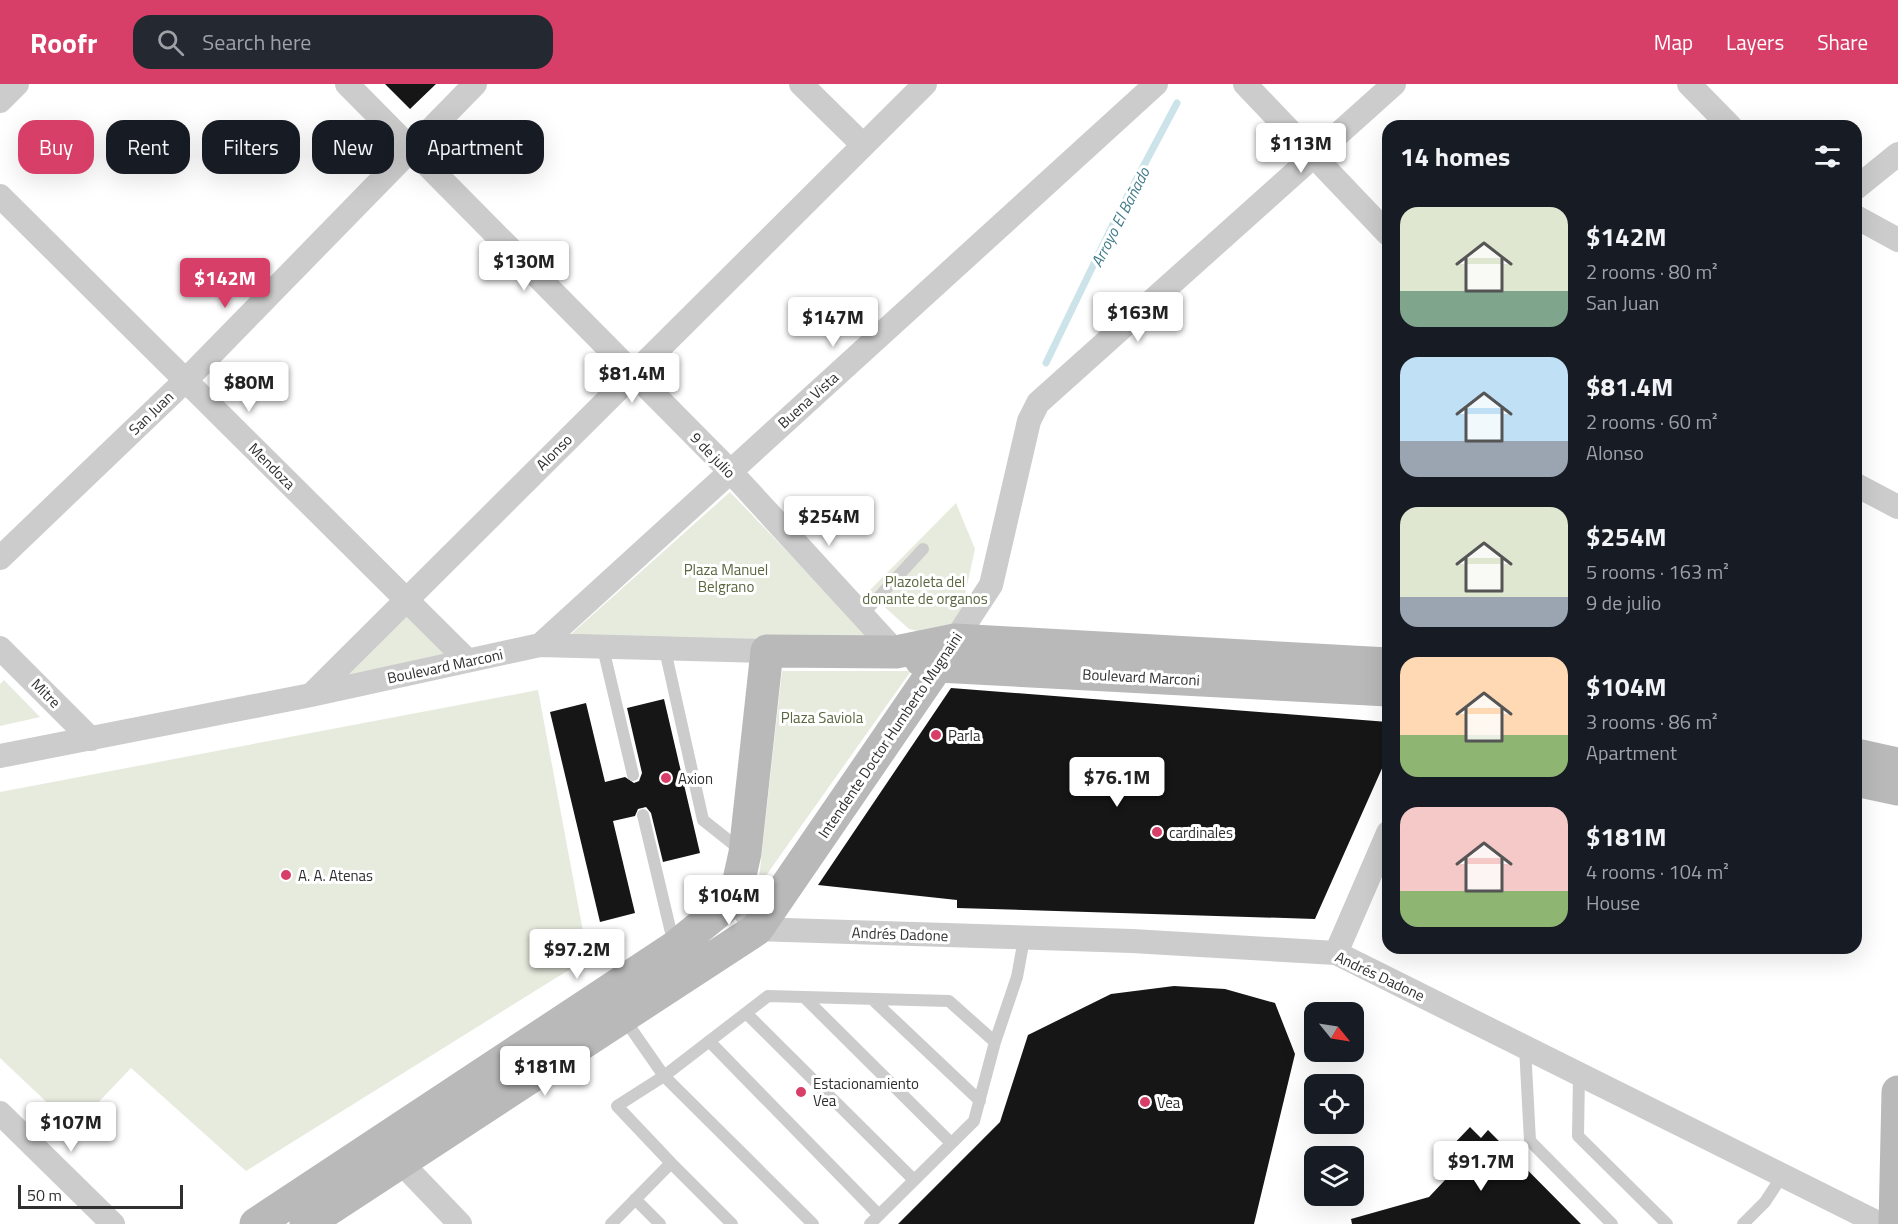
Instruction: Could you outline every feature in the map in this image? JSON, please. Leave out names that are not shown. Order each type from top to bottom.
[{"type":"main road","name":"Boulevard Marconi","points":[[767,651],[1382,664]]},
{"type":"main road","points":[[735,898],[745,853],[767,651]]},
{"type":"main road","name":"Boulevard Marconi","points":[[946,653],[1382,689]]},
{"type":"main road","name":"Intendente Doctor Humberto Mugnaini","points":[[255,1224],[390,1150],[622,1017],[758,929],[946,653]]},
{"type":"main road","points":[[1862,756],[1898,763]]},
{"type":"main road","points":[[1862,781],[1898,789]]},
{"type":"main road","name":"Intendente Doctor Humberto Mugnaini","points":[[306,1224],[390,1150],[675,947],[735,898]]},
{"type":"main road","points":[[1895,1224],[1898,1092]]},
{"type":"street","points":[[0,101],[17,84]]},
{"type":"street","name":"9 de julio","points":[[347,84],[406,143]]},
{"type":"street","name":"San Juan","points":[[439,120],[475,84]]},
{"type":"street","points":[[801,84],[863,145]]},
{"type":"street","name":"Alonso","points":[[311,695],[925,84]]},
{"type":"street","name":"Buena Vista","points":[[540,645],[1156,84]]},
{"type":"street","points":[[1245,84],[1382,228]]},
{"type":"street","name":"Intendente Doctor Humberto Mugnaini","points":[[946,653],[991,585],[1029,421],[1038,403],[1394,84]]},
{"type":"street","points":[[1689,84],[1724,120]]},
{"type":"street","name":"San Juan","points":[[0,558],[186,380],[406,153]]},
{"type":"street","points":[[1862,183],[1898,154]]},
{"type":"street","name":"9 de julio","points":[[437,174],[730,471],[896,652]]},
{"type":"street","name":"Mendoza","points":[[0,196],[467,660]]},
{"type":"street","points":[[1862,220],[1898,240]]},
{"type":"street","points":[[1862,488],[1898,507]]},
{"type":"street","name":"Boulevard Marconi","points":[[0,756],[311,695],[540,645],[767,651]]},
{"type":"street","name":"Mitre","points":[[0,648],[91,739]]},
{"type":"street","points":[[1862,742],[1898,763]]},
{"type":"street","points":[[1336,953],[1382,847]]},
{"type":"street","points":[[735,898],[758,929]]},
{"type":"street","name":"Andrés Dadone","points":[[758,929],[1132,941],[1336,953],[1880,1224]]},
{"type":"street","points":[[0,1113],[113,1224]]},
{"type":"street","points":[[390,1150],[460,1224]]},
{"type":"lane","points":[[863,614],[923,549]]},
{"type":"lane","points":[[603,648],[633,775]]},
{"type":"lane","points":[[665,650],[704,820],[745,853]]},
{"type":"lane","points":[[643,814],[675,947]]},
{"type":"lane","points":[[870,1224],[974,1120],[995,1041],[1017,977],[1024,939]]},
{"type":"lane","points":[[732,1224],[617,1107],[664,1076],[768,996],[950,1001],[995,1041]]},
{"type":"lane","points":[[804,997],[951,1143]]},
{"type":"lane","points":[[872,999],[980,1101]]},
{"type":"lane","points":[[746,1013],[914,1180]]},
{"type":"lane","points":[[622,1017],[664,1076],[813,1224]]},
{"type":"lane","points":[[709,1041],[879,1215]]},
{"type":"lane","points":[[1525,1046],[1530,1141],[1612,1224]]},
{"type":"lane","points":[[1579,1074],[1578,1136],[1667,1224]]},
{"type":"lane","points":[[611,1224],[671,1163]]},
{"type":"lane","points":[[1743,1224],[1765,1202],[1782,1176]]},
{"type":"lane","points":[[635,1199],[660,1224]]},
{"type":"green space","name":"Plaza Manuel Belgrano","points":[[730,492],[874,642],[570,635]]},
{"type":"green space","name":"Plazoleta del donante de organos","points":[[956,503],[975,549],[955,640],[909,629],[868,592]]},
{"type":"green space","points":[[406,611],[451,656],[331,681]]},
{"type":"green space","name":"Plaza Saviola","points":[[782,671],[911,671],[758,887]]},
{"type":"green space","points":[[4,680],[40,717],[0,726],[0,684]]},
{"type":"green space","name":"A. A. Atenas","points":[[538,690],[588,958],[246,1171],[131,1068],[74,1128],[0,1058],[0,792]]},
{"type":"building","points":[[385,84],[436,84],[410,109]]},
{"type":"building","name":"cardinales","points":[[951,688],[1382,722],[1382,768],[1315,919],[957,908],[957,900],[818,885]]},
{"type":"building","points":[[664,699],[700,853],[663,862],[651,813],[646,807],[638,809],[635,816],[613,821],[635,913],[600,922],[550,712],[586,703],[605,782],[625,777],[634,783],[639,781],[642,773],[627,708]]},
{"type":"building","name":"Vea","points":[[1174,986],[1225,989],[1275,1003],[1295,1054],[1254,1224],[898,1224],[1000,1122],[1028,1035],[1111,994]]},
{"type":"building","points":[[1470,1127],[1481,1138],[1488,1130],[1581,1224],[1352,1224],[1351,1219],[1429,1197],[1462,1162],[1449,1149]]},
{"type":"waterway","name":"Arroyo El Bañado","points":[[1046,363],[1117,216],[1177,103]]},
{"type":"place","name":"Parla","points":[[936,735]]},
{"type":"place","name":"Axion","points":[[666,778]]},
{"type":"place","name":"cardinales","points":[[1157,832]]},
{"type":"place","name":"A. A. Atenas","points":[[286,875]]},
{"type":"place","name":"Estacionamiento Vea","points":[[801,1092]]},
{"type":"place","name":"Vea","points":[[1145,1102]]}]
